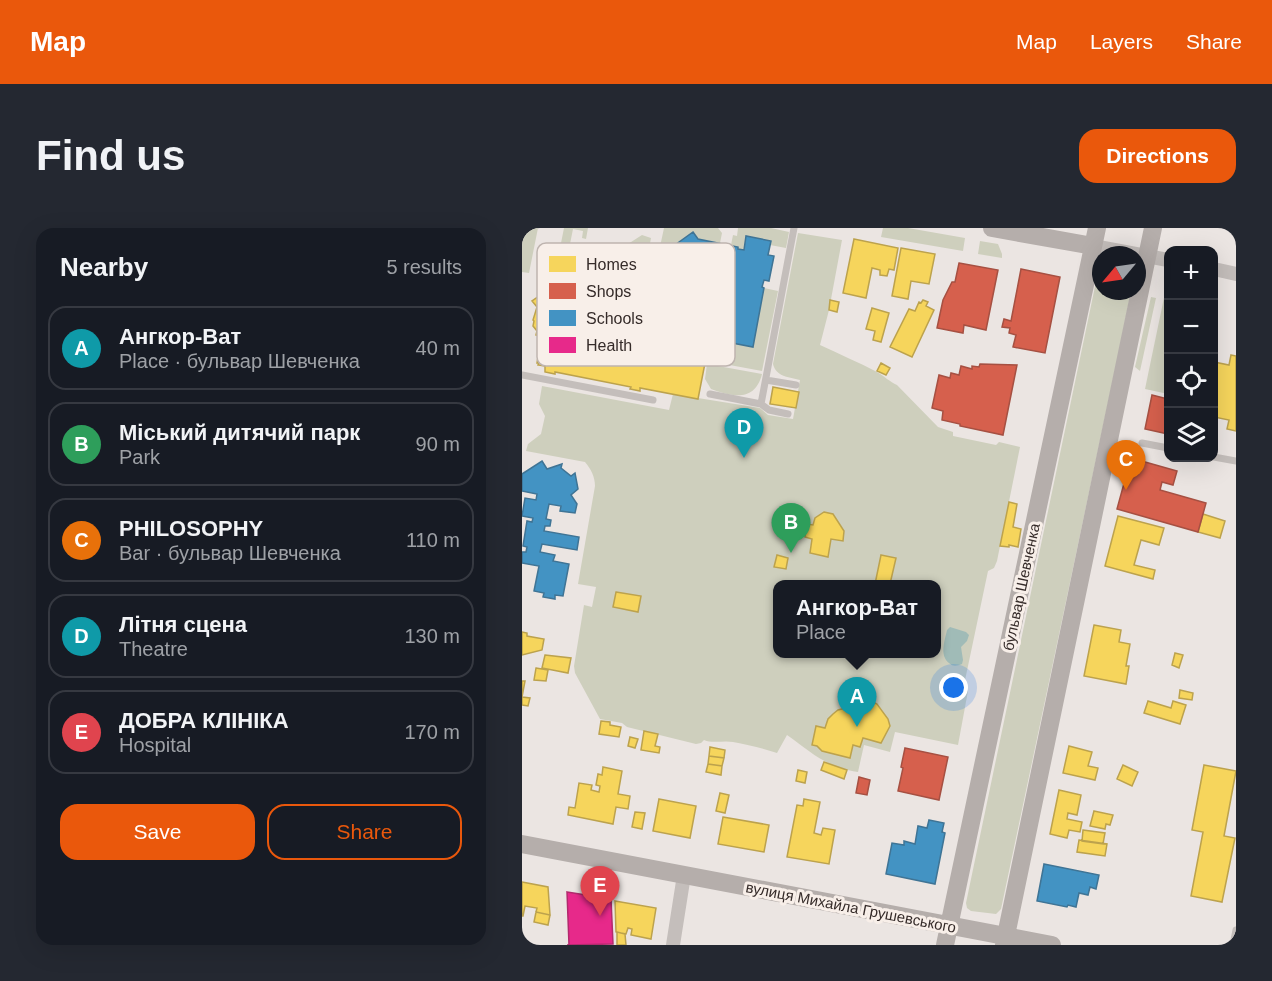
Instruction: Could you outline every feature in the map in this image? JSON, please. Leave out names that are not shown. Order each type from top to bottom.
[{"type":"main road","points":[[993,228],[1095,237]]},
{"type":"main road","points":[[1005,941],[1153,228]]},
{"type":"main road","name":"бульвар Шевченка","points":[[945,945],[1095,237]]},
{"type":"main road","name":"вулиця Михайла Грушевського","points":[[522,844],[950,926],[1005,941],[1052,945]]},
{"type":"street","points":[[1095,237],[1164,259]]},
{"type":"street","points":[[1218,270],[1236,274]]},
{"type":"street","points":[[673,945],[684,875]]},
{"type":"lane","points":[[761,404],[794,228]]},
{"type":"lane","points":[[522,375],[653,400]]},
{"type":"lane","points":[[766,380],[796,385]]},
{"type":"lane","points":[[710,394],[761,404],[769,410],[788,414]]},
{"type":"lane","points":[[1142,443],[1164,447]]},
{"type":"lane","points":[[1218,458],[1236,461]]},
{"type":"lane","points":[[1233,945],[1236,930]]},
{"type":"green space","points":[[524,228],[538,228],[529,273],[522,272]]},
{"type":"green space","points":[[564,228],[588,228],[586,239],[582,238],[583,231],[573,229],[570,243],[561,243]]},
{"type":"green space","points":[[664,228],[718,228],[722,233],[720,243],[698,239],[693,233],[678,243],[661,243]]},
{"type":"green space","points":[[738,228],[771,228],[789,232],[786,248],[770,245],[770,241],[747,236],[744,250],[738,249],[735,243],[731,243],[733,235],[737,236]]},
{"type":"green space","points":[[883,228],[908,228],[965,238],[963,251],[881,237]]},
{"type":"green space","points":[[798,233],[842,240],[820,345],[877,372],[897,385],[938,427],[953,432],[953,436],[996,445],[999,442],[1020,447],[997,561],[994,568],[988,571],[964,685],[968,691],[958,745],[895,732],[890,752],[864,745],[858,772],[828,763],[787,735],[777,753],[729,742],[704,740],[696,744],[600,719],[575,673],[574,666],[584,605],[592,607],[596,587],[578,584],[595,483],[585,462],[526,451],[528,444],[541,434],[545,416],[539,404],[542,386],[669,410],[673,394],[760,408],[768,415],[793,419],[800,380],[780,374],[773,364]]},
{"type":"green space","points":[[642,235],[651,238],[650,243],[630,243]]},
{"type":"green space","points":[[980,241],[998,244],[1002,258],[978,254]]},
{"type":"green space","points":[[764,288],[778,291],[762,371],[735,366],[735,316]]},
{"type":"green space","points":[[1151,297],[1156,298],[1140,371],[1135,367]]},
{"type":"green space","points":[[1164,298],[1164,393],[1145,389]]},
{"type":"green space","points":[[1092,300],[1129,300],[1001,909],[996,914],[971,911],[967,908],[966,903]]},
{"type":"green space","points":[[707,366],[762,374],[754,389],[742,395],[727,394],[711,389],[705,379]]},
{"type":"water","points":[[950,627],[969,635],[961,647],[962,664],[957,666],[946,660],[943,652],[947,630]]},
{"type":"building: Homes","points":[[854,239],[898,248],[894,270],[889,269],[887,276],[880,275],[880,270],[872,268],[866,298],[843,293]]},
{"type":"building: Homes","points":[[901,248],[935,254],[929,284],[911,281],[908,299],[892,296]]},
{"type":"building: Homes","points":[[537,297],[537,307],[532,301]]},
{"type":"building: Homes","points":[[830,300],[839,302],[837,312],[829,310]]},
{"type":"building: Homes","points":[[923,300],[928,302],[926,306],[934,310],[912,357],[890,347],[909,309],[915,311],[919,302]]},
{"type":"building: Homes","points":[[537,307],[537,331],[533,326]]},
{"type":"building: Homes","points":[[872,308],[889,313],[881,342],[873,340],[875,331],[866,329]]},
{"type":"building: Homes","points":[[1231,355],[1236,356],[1236,431],[1227,429],[1229,420],[1218,418],[1218,363],[1229,365]]},
{"type":"building: Homes","points":[[881,363],[890,368],[886,375],[877,371]]},
{"type":"building: Homes","points":[[545,366],[704,366],[698,399],[640,388],[640,391],[630,389],[631,387],[545,372]]},
{"type":"building: Homes","points":[[773,387],[799,392],[796,408],[770,404]]},
{"type":"building: Homes","points":[[1009,502],[1017,504],[1013,527],[1021,529],[1018,547],[1000,546]]},
{"type":"building: Homes","points":[[824,512],[833,514],[844,531],[843,541],[831,539],[828,557],[810,553],[812,539],[805,537],[807,524],[813,525],[815,518]]},
{"type":"building: Homes","points":[[1203,514],[1225,521],[1220,538],[1198,532]]},
{"type":"building: Homes","points":[[1118,516],[1164,528],[1159,545],[1141,540],[1134,565],[1155,570],[1153,579],[1105,566]]},
{"type":"building: Homes","points":[[777,555],[788,558],[786,569],[774,567]]},
{"type":"building: Homes","points":[[881,555],[896,558],[891,580],[876,580]]},
{"type":"building: Homes","points":[[616,592],[641,596],[638,612],[613,607]]},
{"type":"building: Homes","points":[[1094,625],[1121,630],[1119,642],[1130,644],[1126,684],[1084,676]]},
{"type":"building: Homes","points":[[522,632],[527,633],[527,636],[544,639],[542,650],[522,655]]},
{"type":"building: Homes","points":[[1175,653],[1183,655],[1179,668],[1172,665]]},
{"type":"building: Homes","points":[[545,655],[571,658],[568,673],[542,668]]},
{"type":"building: Homes","points":[[536,668],[548,670],[546,681],[534,680]]},
{"type":"building: Homes","points":[[522,681],[525,681],[522,697]]},
{"type":"building: Homes","points":[[1180,690],[1193,693],[1192,700],[1179,698]]},
{"type":"building: Homes","points":[[861,696],[877,704],[888,719],[890,726],[881,743],[863,738],[860,747],[853,745],[850,758],[822,751],[812,745],[816,726],[825,728],[828,719],[833,714],[850,707],[850,702],[857,702]]},
{"type":"building: Homes","points":[[522,697],[530,698],[528,706],[522,705]]},
{"type":"building: Homes","points":[[1148,701],[1171,708],[1173,701],[1186,705],[1180,724],[1144,713]]},
{"type":"building: Homes","points":[[601,721],[621,727],[619,737],[599,734]]},
{"type":"building: Homes","points":[[644,731],[658,734],[655,746],[660,747],[659,753],[641,750]]},
{"type":"building: Homes","points":[[630,737],[638,739],[635,748],[628,746]]},
{"type":"building: Homes","points":[[1069,746],[1092,752],[1088,766],[1098,768],[1095,780],[1063,773]]},
{"type":"building: Homes","points":[[710,747],[725,750],[724,758],[709,756]]},
{"type":"building: Homes","points":[[709,756],[724,758],[722,766],[708,764]]},
{"type":"building: Homes","points":[[824,762],[847,770],[844,779],[821,770]]},
{"type":"building: Homes","points":[[708,764],[722,766],[721,775],[706,772]]},
{"type":"building: Homes","points":[[1123,765],[1138,772],[1132,786],[1117,779]]},
{"type":"building: Homes","points":[[1204,765],[1236,771],[1224,836],[1235,838],[1222,902],[1191,896],[1203,832],[1192,830]]},
{"type":"building: Homes","points":[[603,767],[622,771],[618,794],[630,796],[628,809],[616,807],[613,824],[568,815],[569,807],[575,808],[579,783],[592,785],[591,790],[599,792],[600,786],[596,785],[598,774],[602,775]]},
{"type":"building: Homes","points":[[798,770],[807,772],[805,783],[796,781]]},
{"type":"building: Homes","points":[[1059,790],[1081,795],[1077,815],[1068,813],[1067,819],[1082,822],[1080,832],[1069,830],[1067,838],[1050,834]]},
{"type":"building: Homes","points":[[720,793],[729,795],[725,813],[716,811]]},
{"type":"building: Homes","points":[[659,799],[696,806],[690,838],[653,831]]},
{"type":"building: Homes","points":[[804,799],[820,802],[814,833],[821,835],[823,828],[835,830],[829,864],[787,857],[797,805],[803,806]]},
{"type":"building: Homes","points":[[1094,811],[1113,815],[1110,825],[1106,824],[1105,829],[1090,826]]},
{"type":"building: Homes","points":[[635,812],[645,813],[642,829],[632,827]]},
{"type":"building: Homes","points":[[723,817],[769,825],[764,852],[718,844]]},
{"type":"building: Homes","points":[[1083,830],[1105,833],[1103,844],[1082,841]]},
{"type":"building: Homes","points":[[1079,840],[1107,844],[1105,856],[1077,852]]},
{"type":"building: Homes","points":[[522,882],[548,887],[550,915],[536,912],[537,908],[525,906],[522,916]]},
{"type":"building: Homes","points":[[615,901],[656,908],[651,939],[631,935],[632,929],[628,928],[626,934],[616,932]]},
{"type":"building: Homes","points":[[536,912],[550,915],[548,925],[534,922]]},
{"type":"building: Homes","points":[[617,932],[625,934],[626,945],[617,945]]},
{"type":"building: Shops","points":[[959,263],[998,270],[986,330],[964,325],[963,333],[937,328],[943,300],[952,282],[955,282]]},
{"type":"building: Shops","points":[[1021,269],[1060,277],[1045,353],[1013,347],[1016,335],[1009,333],[1010,328],[1002,327],[1004,319],[1011,321]]},
{"type":"building: Shops","points":[[980,364],[1017,365],[1003,435],[942,420],[943,411],[932,408],[939,375],[950,378],[951,373],[959,375],[961,366],[972,369],[972,366],[979,367]]},
{"type":"building: Shops","points":[[1152,395],[1164,398],[1164,433],[1145,429]]},
{"type":"building: Shops","points":[[1131,458],[1177,471],[1173,485],[1162,482],[1160,490],[1206,503],[1198,532],[1117,509]]},
{"type":"building: Shops","points":[[905,748],[948,757],[939,800],[898,791]]},
{"type":"building: Shops","points":[[859,777],[870,780],[867,795],[856,793]]},
{"type":"building: Schools","points":[[693,232],[698,239],[718,243],[678,243]]},
{"type":"building: Schools","points":[[746,236],[771,241],[768,255],[774,256],[769,281],[764,280],[762,287],[764,288],[753,347],[735,344],[735,246],[744,250]]},
{"type":"building: Schools","points":[[542,461],[547,469],[562,464],[561,468],[571,476],[575,473],[578,489],[571,495],[577,504],[575,513],[560,511],[561,506],[549,504],[546,519],[551,520],[550,526],[545,526],[544,531],[579,537],[577,550],[542,544],[540,552],[555,555],[553,561],[569,564],[563,596],[555,595],[555,599],[543,597],[544,593],[534,591],[539,566],[522,563],[522,552],[526,552],[527,547],[523,546],[527,521],[532,522],[533,518],[522,516],[525,498],[536,500],[537,494],[522,491],[522,474]]},
{"type":"building: Schools","points":[[929,820],[944,823],[942,832],[945,833],[935,884],[886,874],[892,843],[904,845],[904,841],[915,844],[918,826],[927,828]]},
{"type":"building: Schools","points":[[1044,864],[1099,875],[1096,889],[1090,887],[1088,895],[1079,893],[1076,907],[1037,901]]},
{"type":"building: Health","points":[[567,892],[611,899],[613,944],[569,945]]},
{"type":"place","name":"Літня сцена","points":[[744,458]]},
{"type":"place","name":"PHILOSOPHY","points":[[1126,490]]},
{"type":"place","name":"Міський дитячий парк","points":[[791,553]]},
{"type":"place","name":"Ангкор-Ват","points":[[857,727]]},
{"type":"place","name":"ДОБРА КЛІНІКА","points":[[600,916]]}]
